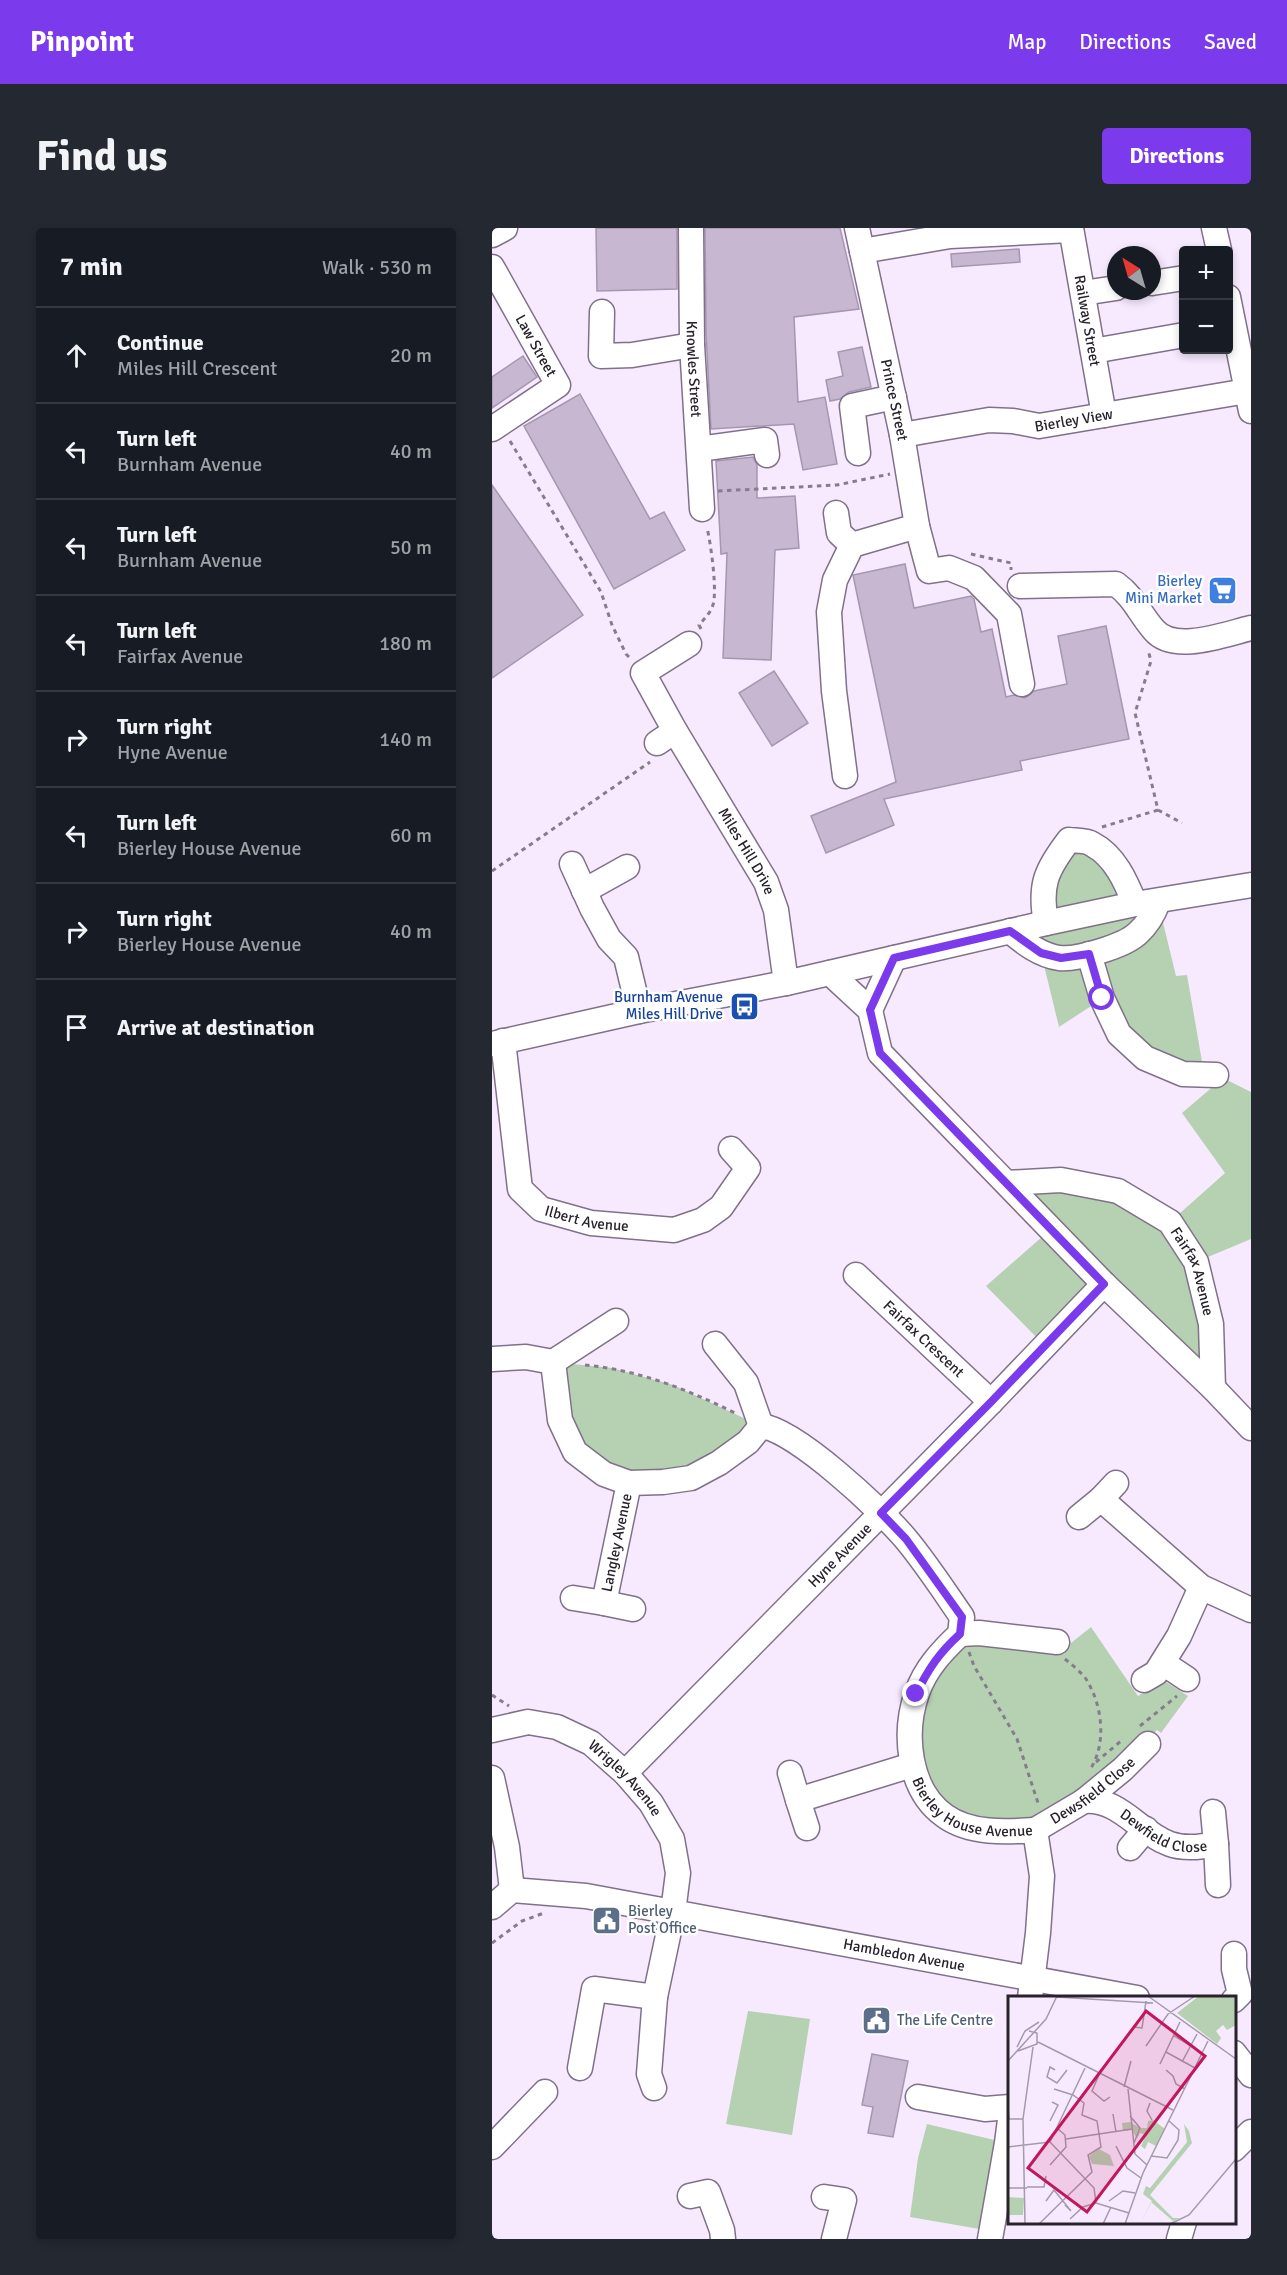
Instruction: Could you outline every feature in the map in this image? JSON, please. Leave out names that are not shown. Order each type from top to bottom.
[{"type":"street","points":[[492,236],[505,228]]},
{"type":"street","name":"Knowles Street","points":[[691,228],[692,345],[702,501]]},
{"type":"street","points":[[1214,228],[1218,246]]},
{"type":"street","points":[[860,240],[950,232],[1071,229]]},
{"type":"street","name":"Railway Street","points":[[1071,229],[1104,415]]},
{"type":"street","name":"Prince Street","points":[[860,240],[902,435],[917,526],[930,571],[949,568],[974,578],[1009,614],[1022,684]]},
{"type":"street","name":"Law Street","points":[[492,267],[558,386],[496,427]]},
{"type":"street","points":[[1161,282],[1179,279]]},
{"type":"street","points":[[1083,293],[1107,289]]},
{"type":"street","points":[[602,312],[601,356],[632,355],[692,345]]},
{"type":"street","points":[[1233,330],[1248,384]]},
{"type":"street","points":[[1093,351],[1179,336]]},
{"type":"street","name":"Bierley View","points":[[902,435],[988,420],[1013,421],[1039,426],[1104,415],[1248,384]]},
{"type":"street","points":[[858,453],[852,406],[894,398]]},
{"type":"street","points":[[699,449],[765,440],[767,455]]},
{"type":"street","points":[[836,513],[839,533],[852,545]]},
{"type":"street","points":[[845,776],[834,691],[829,612],[835,580],[852,545],[917,526]]},
{"type":"street","points":[[1020,586],[1116,584],[1130,595],[1155,632],[1164,638],[1188,643],[1251,628]]},
{"type":"street","points":[[643,673],[689,645]]},
{"type":"street","name":"Miles Hill Drive","points":[[643,673],[663,743],[766,882],[776,910],[786,983]]},
{"type":"street","points":[[1010,931],[1041,953],[1061,958],[1089,954],[1114,946],[1137,935],[1154,914],[1127,885],[1112,859],[1091,843],[1069,840],[1046,876],[1042,899],[1046,923]]},
{"type":"street","points":[[572,864],[609,939],[626,957],[639,1011]]},
{"type":"street","points":[[584,891],[627,867]]},
{"type":"street","points":[[498,1043],[639,1011],[786,983],[1046,923],[1251,885]]},
{"type":"street","points":[[1089,954],[1102,998],[1119,1034],[1145,1058],[1183,1074],[1216,1075]]},
{"type":"street","points":[[870,1010],[894,958]]},
{"type":"street","points":[[830,973],[870,1010],[880,1053],[1104,1284],[1213,1388],[1251,1428]]},
{"type":"street","name":"Ilbert Avenue","points":[[498,1043],[520,1189],[541,1209],[591,1223],[674,1230],[703,1220],[721,1207],[757,1163],[731,1149]]},
{"type":"street","name":"Fairfax Avenue","points":[[1007,1183],[1061,1180],[1118,1191],[1170,1222],[1196,1262],[1211,1324],[1213,1388]]},
{"type":"street","name":"Fairfax Crescent","points":[[856,1275],[991,1402]]},
{"type":"street","name":"Hyne Avenue","points":[[625,1773],[991,1402],[1104,1284]]},
{"type":"street","points":[[492,1359],[526,1358],[553,1362],[616,1321]]},
{"type":"street","points":[[715,1344],[747,1383],[761,1426]]},
{"type":"street","points":[[553,1362],[560,1420],[575,1452],[604,1474],[629,1483],[691,1478],[719,1463],[748,1442],[761,1426]]},
{"type":"street","points":[[761,1426],[772,1428],[817,1456],[881,1513],[906,1539],[962,1617],[965,1644]]},
{"type":"street","name":"Langley Avenue","points":[[604,1603],[629,1483]]},
{"type":"street","points":[[1079,1517],[1109,1491],[1201,1587],[1251,1610]]},
{"type":"street","points":[[1144,1680],[1156,1673],[1163,1663],[1179,1636],[1201,1587]]},
{"type":"street","name":"Langley Avenue","points":[[573,1598],[633,1609]]},
{"type":"street","points":[[965,1644],[979,1633],[1058,1648]]},
{"type":"street","name":"Bierley House Avenue","points":[[965,1644],[939,1653],[926,1672],[916,1694],[911,1734],[912,1765],[926,1798],[946,1816],[970,1826],[999,1832],[1040,1828],[1042,1876],[1031,1988]]},
{"type":"street","points":[[1163,1663],[1187,1679]]},
{"type":"street","name":"Wrigley Avenue","points":[[492,1730],[528,1722],[557,1727],[591,1743],[625,1773],[651,1803],[672,1839],[678,1872],[673,1912],[655,1997],[649,2074],[654,2088]]},
{"type":"street","name":"Dewsfield Close","points":[[1040,1828],[1084,1801],[1123,1769],[1140,1738]]},
{"type":"street","points":[[798,1800],[912,1765]]},
{"type":"street","points":[[790,1773],[807,1827]]},
{"type":"street","points":[[492,1778],[507,1846],[512,1890],[492,1907]]},
{"type":"street","name":"Dewfield Close","points":[[1084,1801],[1105,1802],[1170,1844],[1202,1847],[1216,1844],[1214,1812]]},
{"type":"street","points":[[1130,1848],[1146,1829]]},
{"type":"street","points":[[1216,1844],[1218,1885]]},
{"type":"street","name":"Hambledon Avenue","points":[[512,1890],[586,1896],[673,1912],[1031,1988],[1116,1996]]},
{"type":"street","points":[[1234,1954],[1234,1969],[1242,1998]]},
{"type":"street","points":[[580,2068],[590,1988],[655,1997]]},
{"type":"street","points":[[1236,2056],[1251,2075]]},
{"type":"street","points":[[492,2147],[545,2092]]},
{"type":"street","points":[[918,2097],[985,2109],[1008,2107]]},
{"type":"street","points":[[1236,2148],[1251,2132]]},
{"type":"street","points":[[990,2239],[1008,2136]]},
{"type":"street","points":[[708,2192],[723,2239]]},
{"type":"street","points":[[834,2239],[842,2195]]},
{"type":"street","points":[[1179,2239],[1184,2224]]},
{"type":"path","points":[[496,427],[601,592],[612,625],[626,654],[643,673]]},
{"type":"path","points":[[689,645],[703,638],[699,625],[710,612],[714,600],[711,543],[702,501],[837,485],[907,471]]},
{"type":"path","points":[[1148,622],[1144,634],[1150,661],[1135,713],[1158,810]]},
{"type":"path","points":[[492,871],[663,743]]},
{"type":"path","points":[[1091,843],[1095,829],[1158,810],[1182,823]]},
{"type":"path","points":[[553,1362],[612,1368],[673,1384],[761,1426]]},
{"type":"path","points":[[965,1644],[979,1650]]},
{"type":"path","points":[[965,1644],[974,1666],[1017,1739],[1040,1828]]},
{"type":"path","points":[[1058,1648],[1085,1678],[1100,1710],[1099,1749],[1090,1771]]},
{"type":"path","points":[[1140,1738],[1179,1695],[1187,1679]]},
{"type":"path","points":[[1094,1763],[1122,1740]]},
{"type":"path","points":[[492,1943],[522,1921],[552,1910],[554,1893]]},
{"type":"green space","points":[[1069,840],[1127,884],[1158,902],[1176,976],[1187,975],[1204,1073],[1145,1058],[1102,999],[1059,1027],[1041,953],[1019,939],[1046,923]]},
{"type":"green space","points":[[1223,1078],[1251,1092],[1251,1239],[1196,1262],[1213,1388],[1104,1284],[1044,1345],[986,1286],[1051,1229],[1007,1183],[1061,1180],[1170,1222],[1225,1173],[1182,1113]]},
{"type":"green space","points":[[553,1362],[612,1368],[673,1385],[761,1426],[663,1482],[575,1452]]},
{"type":"green space","points":[[1091,1627],[1138,1696],[1163,1680],[1188,1696],[1161,1733],[1157,1730],[1139,1748],[1049,1811],[1033,1817],[993,1820],[965,1812],[946,1803],[934,1793],[919,1749],[920,1727],[930,1685],[958,1649],[970,1643],[1061,1651]]},
{"type":"green space","points":[[748,2011],[810,2019],[792,2135],[726,2124]]},
{"type":"green space","points":[[927,2124],[1007,2143],[991,2231],[910,2217],[918,2158]]},
{"type":"building","points":[[596,228],[677,228],[677,289],[597,291]]},
{"type":"building","points":[[705,228],[840,228],[859,309],[794,317],[798,402],[825,397],[837,464],[803,470],[794,424],[711,429],[706,333]]},
{"type":"building","points":[[1019,249],[1020,262],[952,267],[951,254]]},
{"type":"building","points":[[862,347],[871,387],[849,392],[840,399],[830,401],[826,380],[843,376],[838,352]]},
{"type":"building","points":[[523,356],[537,377],[492,408],[492,377]]},
{"type":"building","points":[[580,394],[650,519],[664,512],[685,550],[614,589],[524,426]]},
{"type":"building","points":[[753,457],[757,465],[757,498],[795,496],[799,548],[775,550],[771,660],[723,658],[727,553],[721,554],[716,461]]},
{"type":"building","points":[[492,485],[583,615],[492,678]]},
{"type":"building","points":[[905,564],[914,608],[971,596],[974,599],[981,632],[992,629],[1006,697],[1014,695],[1025,698],[1034,691],[1067,684],[1058,636],[1106,626],[1129,739],[1020,761],[1022,770],[884,799],[894,825],[826,853],[811,816],[896,782],[853,575]]},
{"type":"building","points":[[774,671],[808,723],[772,746],[739,693]]},
{"type":"building","points":[[872,2054],[908,2061],[893,2137],[868,2133],[873,2107],[862,2105]]},
{"type":"place","name":"Bierley Mini Market","points":[[1223,590]]},
{"type":"place","name":"Burnham Avenue Miles Hill Drive","points":[[744,1006]]},
{"type":"place","name":"Bierley Post Office","points":[[607,1920]]},
{"type":"place","name":"The Life Centre","points":[[876,2020]]},
{"type":"route","points":[[916,1694],[926,1672],[939,1653],[960,1634],[962,1617],[906,1539],[881,1513],[1104,1284],[880,1053],[870,1010],[894,958],[1010,931],[1041,953],[1061,958],[1089,954],[1102,998]]}]
